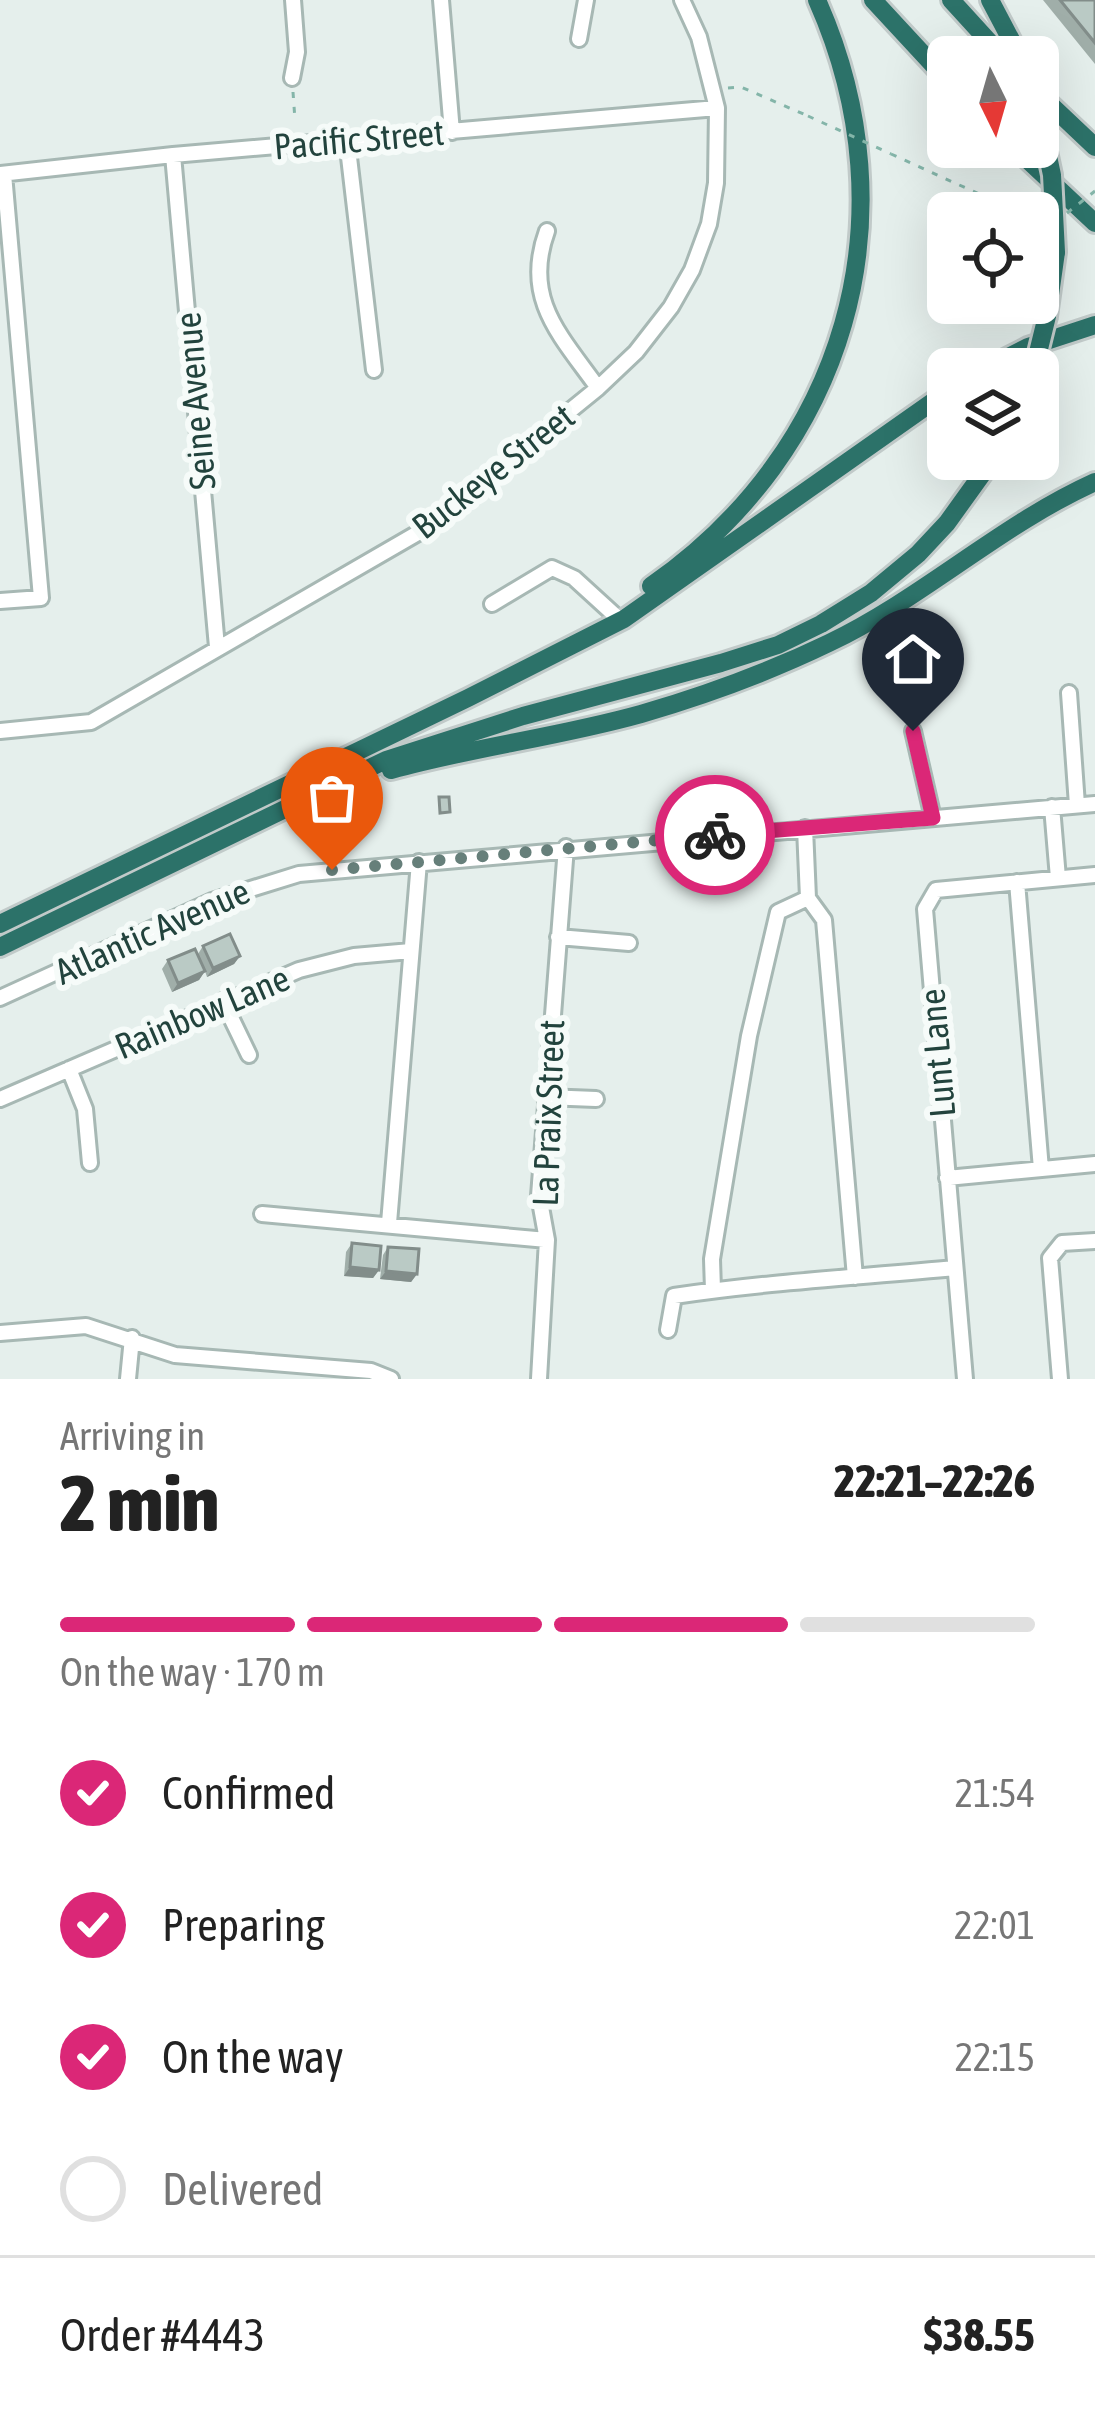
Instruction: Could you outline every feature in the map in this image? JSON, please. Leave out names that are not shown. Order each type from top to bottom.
[{"type":"highway","points":[[618,616],[693,556],[754,495],[806,420],[838,344],[859,248],[859,156],[848,86],[817,0]]},
{"type":"highway","points":[[873,0],[927,58]]},
{"type":"highway","points":[[951,0],[984,36]]},
{"type":"highway","points":[[991,0],[1009,36]]},
{"type":"highway","points":[[1059,113],[1095,147]]},
{"type":"highway","points":[[1036,168],[1095,223]]},
{"type":"highway","points":[[1039,348],[1056,252],[1051,168]]},
{"type":"highway","points":[[1026,348],[1095,325]]},
{"type":"highway","points":[[0,924],[554,654],[618,616],[927,405]]},
{"type":"highway","points":[[0,947],[352,773],[424,746],[778,645],[872,593],[947,524],[978,480]]},
{"type":"highway","points":[[145,877],[355,781],[422,761],[639,715],[760,674],[833,641],[911,597],[1008,531],[1095,482]]},
{"type":"street","points":[[292,78],[297,52],[293,0]]},
{"type":"street","points":[[441,0],[452,132]]},
{"type":"street","points":[[579,39],[586,0]]},
{"type":"street","name":"Buckeye Street","points":[[0,731],[91,722],[423,530],[598,388],[655,329],[697,258],[716,184],[717,108],[699,37],[682,0]]},
{"type":"street","name":"Pacific Street","points":[[2,174],[173,154],[717,108]]},
{"type":"street","points":[[347,140],[374,370]]},
{"type":"street","name":"Seine Avenue","points":[[173,154],[217,647]]},
{"type":"street","points":[[0,601],[41,598],[5,258],[2,174]]},
{"type":"street","points":[[547,231],[538,256],[541,297],[554,327],[598,388]]},
{"type":"street","points":[[492,604],[553,568],[574,578],[618,616]]},
{"type":"street","points":[[1069,693],[1077,805]]},
{"type":"street","points":[[913,731],[933,818]]},
{"type":"street","name":"Atlantic Avenue","points":[[0,998],[212,901],[269,880],[566,848],[1095,804]]},
{"type":"street","points":[[1052,807],[1058,878]]},
{"type":"street","points":[[805,828],[808,898],[824,920],[854,1277]]},
{"type":"street","name":"La Praix Street","points":[[539,1379],[547,1240],[539,1196],[566,848]]},
{"type":"street","points":[[389,1223],[419,862]]},
{"type":"street","name":"Lunt Lane","points":[[965,1379],[925,909],[936,890],[1095,875]]},
{"type":"street","points":[[1017,882],[1041,1169]]},
{"type":"street","points":[[713,1290],[712,1259],[749,1036],[778,912],[808,898]]},
{"type":"street","points":[[558,938],[629,943]]},
{"type":"street","name":"Rainbow Lane","points":[[0,1099],[299,970],[354,956],[412,951]]},
{"type":"street","points":[[223,1000],[249,1055]]},
{"type":"street","points":[[69,1069],[85,1109],[90,1163]]},
{"type":"street","points":[[545,1097],[596,1100]]},
{"type":"street","points":[[947,1178],[1095,1164]]},
{"type":"street","points":[[262,1214],[547,1240]]},
{"type":"street","points":[[1060,1379],[1050,1258],[1061,1243],[1095,1240]]},
{"type":"street","points":[[668,1330],[674,1296],[955,1268]]},
{"type":"street","points":[[0,1333],[86,1326],[175,1355],[284,1371],[371,1370],[391,1379]]},
{"type":"street","points":[[128,1379],[132,1338]]},
{"type":"path","points":[[292,78],[295,120]]},
{"type":"path","points":[[730,88],[741,87],[976,192]]},
{"type":"path","points":[[1066,214],[1095,191]]},
{"type":"building","points":[[1060,0],[1095,0],[1095,43]]},
{"type":"building","points":[[439,797],[449,797],[450,812],[440,813]]},
{"type":"building","points":[[230,934],[240,956],[213,968],[203,946]]},
{"type":"building","points":[[195,949],[205,971],[178,983],[168,960]]},
{"type":"building","points":[[352,1243],[381,1246],[379,1270],[350,1267]]},
{"type":"building","points":[[388,1247],[419,1249],[417,1274],[386,1271]]},
{"type":"way so far","points":[[332,870],[715,835]]},
{"type":"route","points":[[715,835],[933,818],[913,731]]}]
